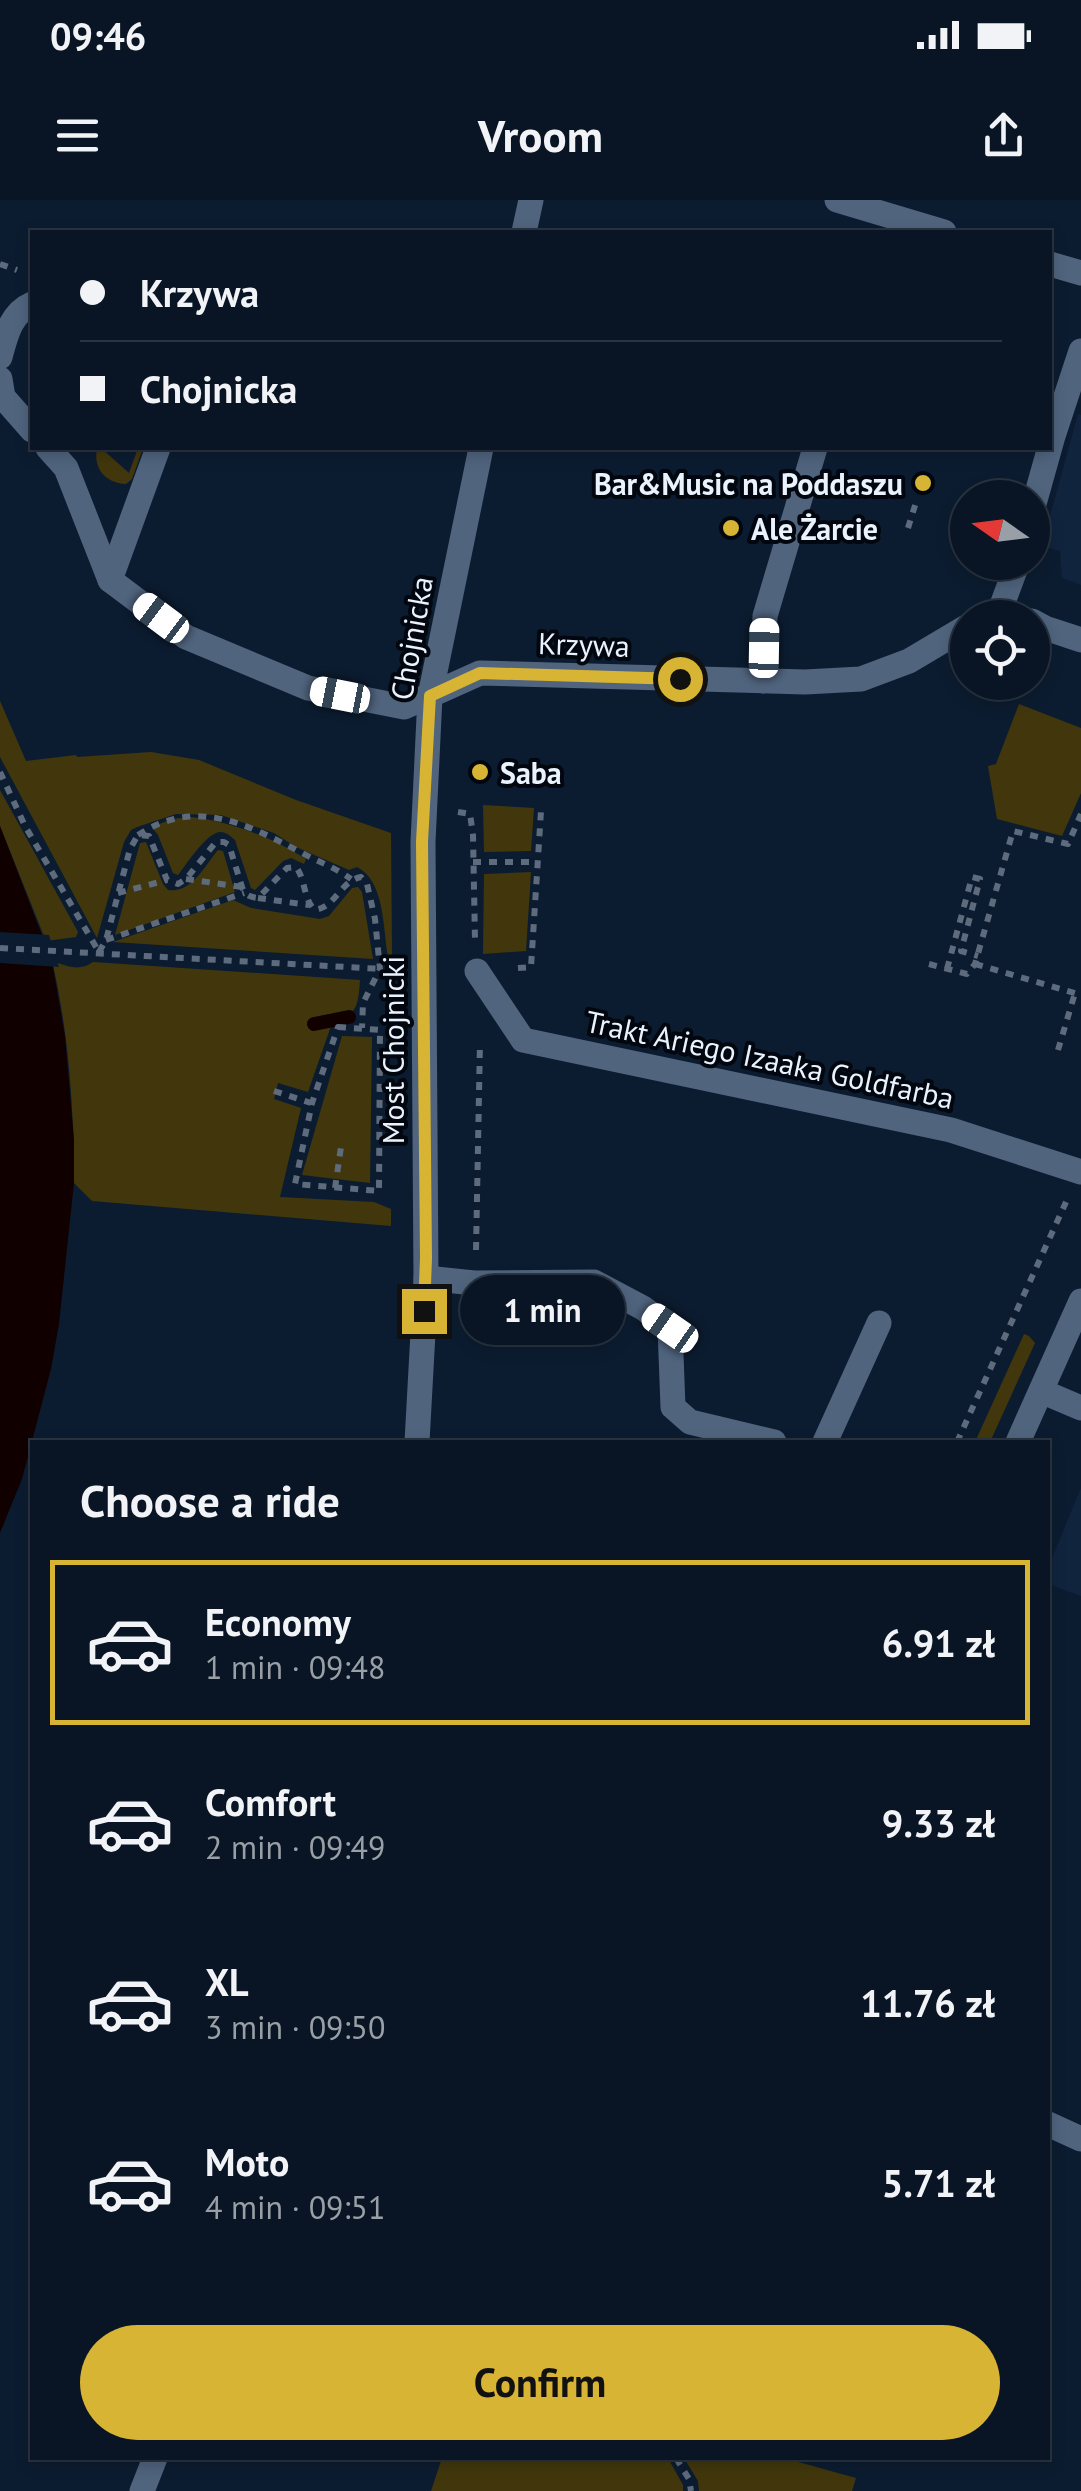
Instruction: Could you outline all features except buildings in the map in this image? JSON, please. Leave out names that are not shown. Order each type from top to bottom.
[{"type":"street","points":[[524,230],[531,200]]},
{"type":"street","points":[[837,200],[868,214],[936,230]]},
{"type":"street","points":[[1052,265],[1081,273]]},
{"type":"street","points":[[0,356],[10,324],[30,304]]},
{"type":"street","points":[[1052,440],[1081,351]]},
{"type":"street","points":[[0,378],[3,398],[30,428]]},
{"type":"street","points":[[50,450],[66,468],[110,580]]},
{"type":"street","points":[[110,580],[157,450]]},
{"type":"street","name":"Chojnicka","points":[[422,842],[430,696],[481,450]]},
{"type":"street","points":[[763,681],[764,616],[813,450]]},
{"type":"street","points":[[1041,480],[1049,450]]},
{"type":"street","name":"Krzywa","points":[[110,580],[186,637],[308,688],[404,708],[480,673],[805,682],[862,679],[909,661],[950,637]]},
{"type":"street","points":[[1050,630],[1081,640]]},
{"type":"street","name":"Most Chojnicki","points":[[422,842],[426,1268]]},
{"type":"street","name":"Trakt Ariego Izaaka Goldfarba","points":[[476,971],[523,1040],[951,1130],[1080,1172]]},
{"type":"street","points":[[417,1440],[426,1268],[474,1283],[594,1282],[670,1328],[674,1407],[690,1422],[766,1440]]},
{"type":"street","points":[[1019,1440],[1081,1302]]},
{"type":"street","points":[[825,1440],[879,1322]]},
{"type":"street","points":[[1041,1390],[1081,1408]]},
{"type":"street","points":[[1050,2125],[1081,2139]]},
{"type":"street","points":[[142,2491],[154,2460]]},
{"type":"path","points":[[908,528],[917,498]]},
{"type":"path","points":[[0,772],[25,826],[99,952]]},
{"type":"path","points":[[476,971],[532,966],[540,811]]},
{"type":"path","points":[[470,814],[475,934]]},
{"type":"path","points":[[929,964],[968,974],[977,960],[1014,831],[1068,844],[1081,814]]},
{"type":"path","points":[[99,952],[106,940],[130,849],[138,835],[176,816],[219,818],[280,841],[352,879]]},
{"type":"path","points":[[138,835],[149,836],[167,880]]},
{"type":"path","points":[[118,893],[167,880],[178,884],[216,842],[229,845],[243,890],[250,897],[324,909],[352,879],[360,878],[367,884],[375,919],[380,970],[363,1003],[362,1028]]},
{"type":"path","points":[[473,862],[538,862]]},
{"type":"path","points":[[258,898],[288,868],[296,867],[310,905]]},
{"type":"path","points":[[947,968],[972,877],[980,878],[961,951],[1078,994],[1058,1050]]},
{"type":"path","points":[[186,879],[243,890]]},
{"type":"path","points":[[106,940],[243,890]]},
{"type":"path","points":[[0,948],[380,970]]},
{"type":"path","points":[[338,1027],[362,1028],[380,1030],[379,1191],[294,1184],[312,1103],[338,1027]]},
{"type":"path","points":[[476,1241],[480,1056]]},
{"type":"path","points":[[274,1091],[312,1103]]},
{"type":"path","points":[[335,1188],[341,1147]]},
{"type":"path","points":[[959,1440],[1080,1172]]},
{"type":"path","points":[[677,2460],[691,2491]]},
{"type":"shaded area","points":[[1078,414],[1081,585],[1062,578],[1060,551],[1050,548],[1050,517]]},
{"type":"shaded area","points":[[97,450],[103,450],[129,473],[137,450],[142,450],[132,479],[126,484],[107,477],[97,462]]},
{"type":"shaded area","points":[[0,701],[26,761],[151,752],[199,760],[391,833],[392,957],[388,957],[378,894],[366,874],[357,867],[349,870],[296,847],[274,833],[221,815],[176,814],[131,830],[124,842],[97,938],[0,757]]},
{"type":"shaded area","points":[[1019,704],[1081,728],[1081,793],[1062,836],[997,819],[988,766],[996,764]]},
{"type":"shaded area","points":[[0,790],[78,932],[76,937],[46,941],[0,826]]},
{"type":"shaded area","points":[[483,805],[534,808],[531,851],[484,852]]},
{"type":"shaded area","points":[[191,817],[251,832],[306,859],[304,864],[291,858],[283,861],[255,890],[235,840],[220,832],[203,843],[178,875],[173,873],[154,830],[172,819]]},
{"type":"shaded area","points":[[0,826],[52,961],[65,1036],[74,1183],[51,1369],[22,1479],[0,1533]]},
{"type":"shaded area","points":[[146,842],[168,890],[191,883],[218,850],[223,851],[235,892],[115,935],[140,843]]},
{"type":"shaded area","points":[[531,872],[526,951],[483,954],[484,874]]},
{"type":"shaded area","points":[[358,887],[373,959],[113,942],[233,900],[251,908],[320,919],[329,916],[352,888]]},
{"type":"shaded area","points":[[52,961],[73,967],[93,962],[360,980],[355,1008],[332,1023],[308,1092],[278,1083],[274,1099],[301,1108],[280,1197],[374,1202],[391,1209],[391,1226],[92,1201],[74,1183],[69,1072]]},
{"type":"shaded area","points":[[342,1036],[372,1037],[370,1183],[302,1175]]},
{"type":"shaded area","points":[[1024,1334],[1029,1336],[1035,1343],[991,1440],[976,1440]]},
{"type":"shaded area","points":[[1081,1488],[1081,1596],[1050,1585],[1050,1563]]},
{"type":"shaded area","points":[[441,2460],[669,2460],[683,2485],[683,2491],[431,2491]]},
{"type":"shaded area","points":[[685,2460],[791,2460],[856,2478],[852,2491],[699,2491],[698,2481]]},
{"type":"pier","points":[[0,932],[49,935],[59,967],[0,963]]},
{"type":"waterway","points":[[314,1024],[349,1017]]},
{"type":"place","name":"Bar&Music na Poddaszu","points":[[923,483]]},
{"type":"place","name":"Ale Żarcie","points":[[731,528]]},
{"type":"place","name":"Saba","points":[[480,772]]},
{"type":"route","points":[[424,1311],[422,842],[430,696],[480,673],[680,679]]}]
